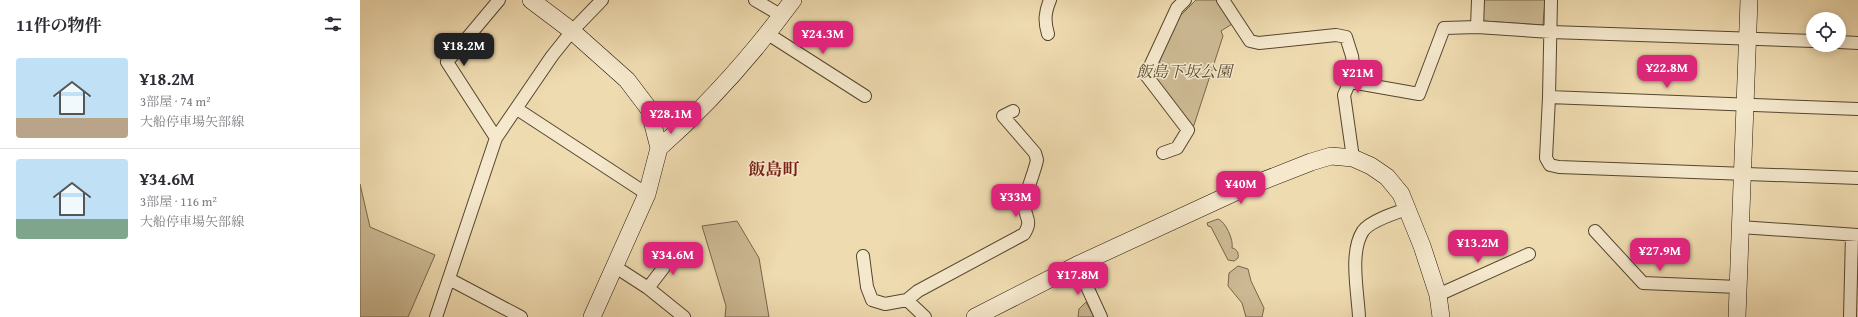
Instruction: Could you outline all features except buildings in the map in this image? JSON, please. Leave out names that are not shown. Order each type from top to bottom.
[{"type":"street","points":[[496,138],[447,62],[499,0]]},
{"type":"street","points":[[531,0],[572,31],[627,80],[649,109],[659,148],[647,194],[592,317]]},
{"type":"street","points":[[436,317],[496,138],[552,56],[572,31],[602,0]]},
{"type":"street","points":[[755,0],[782,16]]},
{"type":"street","points":[[659,148],[687,123],[768,34],[793,0]]},
{"type":"street","points":[[1048,34],[1045,23],[1045,11],[1050,0]]},
{"type":"street","points":[[1163,153],[1177,148],[1188,130],[1146,75],[1177,8],[1185,0]]},
{"type":"street","points":[[1223,0],[1250,41],[1259,43],[1336,35],[1346,37],[1352,56],[1354,72],[1351,82],[1344,95],[1352,158]]},
{"type":"street","points":[[1477,26],[1478,0]]},
{"type":"street","points":[[1551,0],[1546,158],[1550,165],[1559,167],[1742,175],[1858,178]]},
{"type":"street","points":[[1737,317],[1749,0]]},
{"type":"street","points":[[1351,82],[1418,94],[1444,28],[1477,26],[1551,32],[1806,41]]},
{"type":"street","points":[[768,34],[865,96]]},
{"type":"street","points":[[1846,42],[1858,43]]},
{"type":"street","points":[[1548,97],[1858,109]]},
{"type":"street","points":[[517,109],[647,194]]},
{"type":"street","points":[[863,256],[867,287],[872,300],[885,304],[908,300],[918,291],[1024,234],[1030,221],[1024,204],[1037,160],[1035,153],[1003,116],[1013,111]]},
{"type":"street","points":[[975,317],[1077,265],[1242,189],[1304,164],[1331,156],[1352,158],[1371,166],[1387,177],[1401,194],[1422,246],[1438,295],[1441,317]]},
{"type":"street","points":[[1359,317],[1355,257],[1358,242],[1364,230],[1391,214],[1407,209]]},
{"type":"street","points":[[1740,227],[1855,235],[1850,317]]},
{"type":"street","points":[[1595,231],[1600,244],[1643,283],[1738,287]]},
{"type":"street","points":[[648,288],[678,249]]},
{"type":"street","points":[[1438,295],[1528,254]]},
{"type":"street","points":[[1077,265],[1101,317]]},
{"type":"street","points":[[614,266],[648,288],[684,317]]},
{"type":"street","points":[[448,279],[521,317]]},
{"type":"street","points":[[908,300],[925,317]]},
{"type":"green space","name":"飯島下坂公園","points":[[1196,0],[1216,0],[1232,24],[1221,31],[1223,36],[1193,128],[1156,78],[1155,72],[1176,20]]},
{"type":"green space","points":[[1484,0],[1545,0],[1543,25],[1483,21]]},
{"type":"green space","points":[[360,184],[370,227],[435,255],[408,317],[360,317]]},
{"type":"green space","points":[[1218,219],[1221,220],[1226,227],[1232,240],[1232,248],[1238,253],[1238,258],[1234,261],[1228,260],[1211,227],[1208,226],[1207,223]]},
{"type":"green space","points":[[737,221],[759,258],[769,317],[725,317],[726,306],[702,226]]},
{"type":"green space","points":[[1238,266],[1248,269],[1251,281],[1264,308],[1262,317],[1246,317],[1242,303],[1228,286],[1229,273]]},
{"type":"green space","points":[[1086,302],[1094,317],[1078,317],[1079,309]]},
{"type":"district","name":"飯島町","points":[[774,169]]}]
